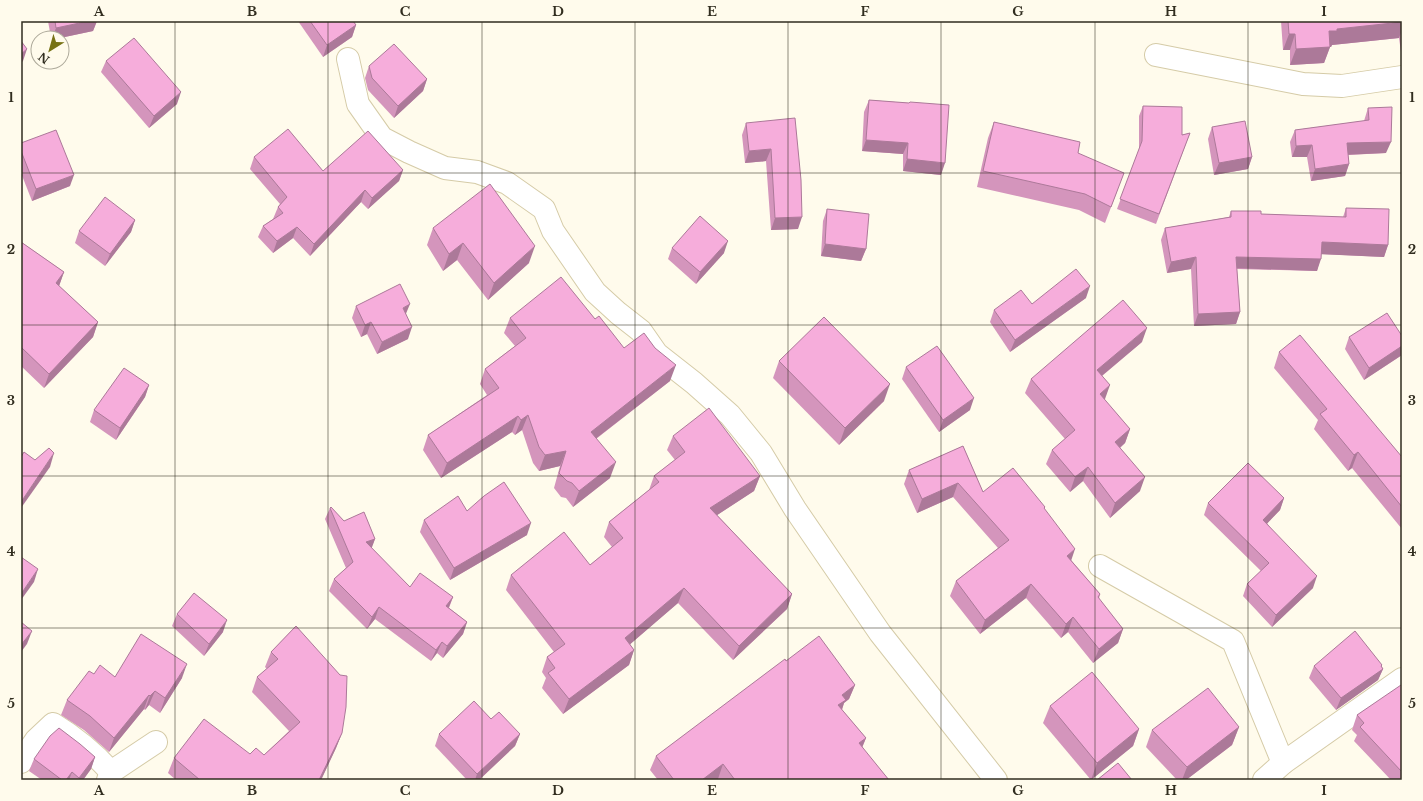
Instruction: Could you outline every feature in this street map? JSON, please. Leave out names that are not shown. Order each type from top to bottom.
[{"type":"street","points":[[1156,55],[1302,84],[1342,86],[1402,77]]},
{"type":"street","points":[[348,59],[358,104],[382,138],[445,168],[477,172],[507,183],[544,209],[554,231],[595,292],[641,331],[657,354],[694,383],[730,415],[761,453],[795,509],[880,633],[996,780]]},
{"type":"street","points":[[1100,566],[1233,641],[1283,763]]},
{"type":"street","points":[[1264,780],[1283,763],[1402,679]]},
{"type":"street","points":[[21,762],[36,740],[53,724],[74,736],[95,755],[110,776],[156,742]]},
{"type":"building","points":[[55,21],[89,21],[56,28]]},
{"type":"building","points":[[310,21],[353,21],[356,25],[327,45]]},
{"type":"building","points":[[1288,21],[1402,22],[1329,31],[1330,47],[1296,49],[1295,34],[1289,34]]},
{"type":"building","points":[[134,38],[181,92],[154,116],[106,61]]},
{"type":"building","points":[[21,41],[27,49],[21,54]]},
{"type":"building","points":[[394,44],[427,79],[398,106],[372,78],[369,66]]},
{"type":"building","points":[[869,100],[949,105],[945,163],[907,159],[908,143],[866,140]]},
{"type":"building","points":[[1143,106],[1182,107],[1182,135],[1190,133],[1159,214],[1120,199],[1142,141]]},
{"type":"building","points":[[1392,107],[1391,142],[1347,143],[1349,164],[1315,169],[1312,145],[1296,146],[1295,130],[1369,120],[1368,108]]},
{"type":"building","points":[[795,118],[801,180],[802,217],[775,218],[771,149],[749,151],[746,123]]},
{"type":"building","points":[[1245,121],[1252,157],[1219,163],[1212,127]]},
{"type":"building","points":[[994,122],[1080,142],[1078,153],[1124,173],[1111,207],[1085,194],[983,171]]},
{"type":"building","points":[[288,129],[323,171],[368,131],[403,170],[372,198],[365,190],[314,244],[297,227],[277,241],[263,226],[283,213],[278,207],[287,197],[254,157]]},
{"type":"building","points":[[56,130],[74,175],[36,189],[21,151],[21,143]]},
{"type":"building","points":[[490,184],[535,246],[494,283],[463,243],[449,254],[433,228]]},
{"type":"building","points":[[105,197],[135,220],[110,254],[79,231]]},
{"type":"building","points":[[1346,208],[1389,209],[1388,245],[1322,242],[1321,259],[1236,257],[1240,312],[1198,314],[1196,257],[1171,262],[1165,228],[1231,217],[1231,211],[1261,211],[1261,214],[1346,217]]},
{"type":"building","points":[[827,209],[869,214],[866,249],[825,244]]},
{"type":"building","points":[[700,216],[728,241],[700,272],[672,248]]},
{"type":"building","points":[[21,242],[64,272],[56,283],[98,322],[49,374],[22,348],[21,349]]},
{"type":"building","points":[[1076,269],[1090,286],[1015,340],[994,310],[1021,290],[1032,304]]},
{"type":"building","points":[[561,277],[595,319],[599,316],[624,348],[644,333],[655,348],[676,365],[591,432],[616,462],[579,491],[572,483],[567,481],[559,473],[566,451],[545,455],[539,447],[528,415],[521,420],[518,416],[447,463],[428,435],[499,388],[485,369],[526,338],[510,318]]},
{"type":"building","points":[[400,284],[410,304],[403,308],[412,327],[382,342],[371,322],[365,325],[356,306]]},
{"type":"building","points":[[1123,300],[1147,328],[1097,370],[1110,385],[1100,394],[1130,429],[1115,442],[1145,477],[1115,503],[1088,467],[1075,477],[1052,450],[1075,430],[1031,379]]},
{"type":"building","points":[[1387,313],[1402,336],[1402,346],[1369,368],[1349,337]]},
{"type":"building","points":[[824,317],[890,384],[845,428],[779,361]]},
{"type":"building","points":[[1300,335],[1402,457],[1402,507],[1358,452],[1354,455],[1320,414],[1327,409],[1279,352]]},
{"type":"building","points":[[937,346],[974,398],[943,420],[906,367]]},
{"type":"building","points":[[124,368],[149,385],[120,428],[94,410]]},
{"type":"building","points":[[709,408],[760,476],[710,508],[792,594],[739,646],[684,588],[625,638],[634,650],[569,699],[548,673],[555,668],[547,657],[565,644],[511,575],[564,532],[590,565],[623,538],[609,522],[659,482],[654,476],[685,452],[673,436]]},
{"type":"building","points":[[963,446],[983,492],[1013,468],[1045,507],[1044,508],[1075,549],[1067,556],[1100,594],[1098,597],[1123,629],[1099,649],[1073,617],[1066,624],[1031,584],[985,620],[956,581],[1009,540],[958,483],[922,499],[909,470]]},
{"type":"building","points":[[49,448],[54,453],[21,502],[21,457],[24,452],[35,460]]},
{"type":"building","points":[[1248,463],[1284,498],[1263,520],[1317,576],[1276,615],[1247,584],[1269,563],[1208,503]]},
{"type":"building","points":[[504,482],[531,523],[454,568],[424,520],[458,496],[467,511],[484,496]]},
{"type":"building","points":[[331,507],[344,521],[364,512],[375,539],[366,542],[410,587],[420,573],[453,597],[446,606],[467,622],[447,646],[442,642],[436,650],[379,607],[372,617],[334,579],[353,562],[330,508]]},
{"type":"building","points":[[21,557],[38,569],[21,594]]},
{"type":"building","points":[[194,593],[227,620],[209,644],[177,614]]},
{"type":"building","points":[[21,622],[32,631],[21,645]]},
{"type":"building","points":[[296,626],[340,675],[347,676],[346,707],[342,733],[319,780],[200,780],[174,758],[204,719],[250,754],[256,748],[264,755],[300,722],[257,677],[278,659],[271,652]]},
{"type":"building","points":[[1355,631],[1382,665],[1381,666],[1383,669],[1341,698],[1314,666]]},
{"type":"building","points":[[141,634],[187,664],[165,698],[155,691],[150,696],[149,695],[114,738],[90,716],[67,700],[89,671],[94,674],[100,665],[115,677]]},
{"type":"building","points":[[819,636],[855,685],[842,695],[846,700],[838,705],[866,738],[859,743],[889,780],[735,780],[723,764],[702,780],[674,780],[656,756],[785,659],[786,661]]},
{"type":"building","points":[[1092,672],[1139,729],[1097,763],[1050,706]]},
{"type":"building","points":[[1401,685],[1402,772],[1360,727],[1364,723],[1357,715]]},
{"type":"building","points":[[1208,688],[1239,727],[1187,767],[1152,730]]},
{"type":"building","points":[[474,701],[491,719],[499,712],[520,734],[477,774],[439,734]]},
{"type":"building","points":[[59,728],[95,757],[79,778],[72,772],[66,780],[62,780],[34,759],[50,736]]},
{"type":"building","points":[[1118,763],[1132,780],[1097,780]]}]
